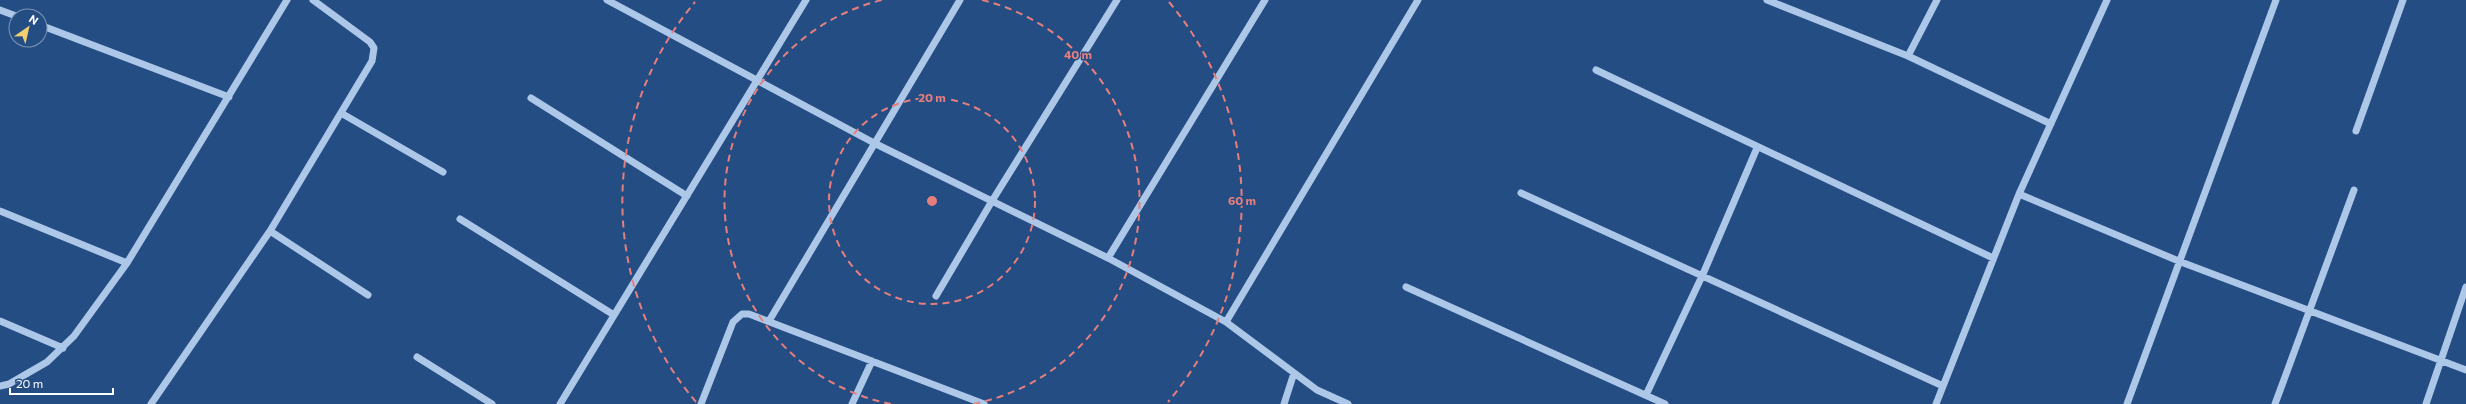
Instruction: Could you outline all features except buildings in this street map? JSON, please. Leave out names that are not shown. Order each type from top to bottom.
[{"type":"street","points":[[0,386],[9,384],[47,362],[74,336],[127,263],[230,98],[287,0]]},
{"type":"street","points":[[151,404],[270,231],[372,62],[374,48],[370,42],[313,0]]},
{"type":"street","points":[[607,0],[876,144],[1108,258],[1226,322],[1316,390],[1348,404]]},
{"type":"street","points":[[560,404],[806,0]]},
{"type":"street","points":[[769,321],[876,144],[960,0]]},
{"type":"street","points":[[936,296],[992,201],[1117,0]]},
{"type":"street","points":[[1108,258],[1265,0]]},
{"type":"street","points":[[1226,322],[1418,0]]},
{"type":"street","points":[[1767,0],[1778,2],[1908,56],[2051,124]]},
{"type":"street","points":[[1908,56],[1937,0]]},
{"type":"street","points":[[1936,404],[2019,194],[2107,0]]},
{"type":"street","points":[[2127,404],[2181,262],[2276,0]]},
{"type":"street","points":[[2356,131],[2403,0]]},
{"type":"street","points":[[48,28],[230,98]]},
{"type":"street","points":[[1596,70],[1756,148],[1993,258]]},
{"type":"street","points":[[531,98],[687,196]]},
{"type":"street","points":[[341,113],[443,172]]},
{"type":"street","points":[[1646,395],[1703,274],[1756,148]]},
{"type":"street","points":[[2274,404],[2354,190]]},
{"type":"street","points":[[1521,193],[1703,274],[1943,386]]},
{"type":"street","points":[[2019,194],[2181,262],[2466,370]]},
{"type":"street","points":[[0,211],[127,263]]},
{"type":"street","points":[[460,218],[614,315]]},
{"type":"street","points":[[270,231],[368,295]]},
{"type":"street","points":[[1406,287],[1665,404]]},
{"type":"street","points":[[2426,404],[2466,287]]},
{"type":"street","points":[[701,404],[737,317],[749,314],[984,404]]},
{"type":"street","points":[[0,321],[63,348]]},
{"type":"street","points":[[417,357],[492,404]]},
{"type":"street","points":[[852,404],[872,361]]},
{"type":"street","points":[[1284,404],[1294,373]]}]
